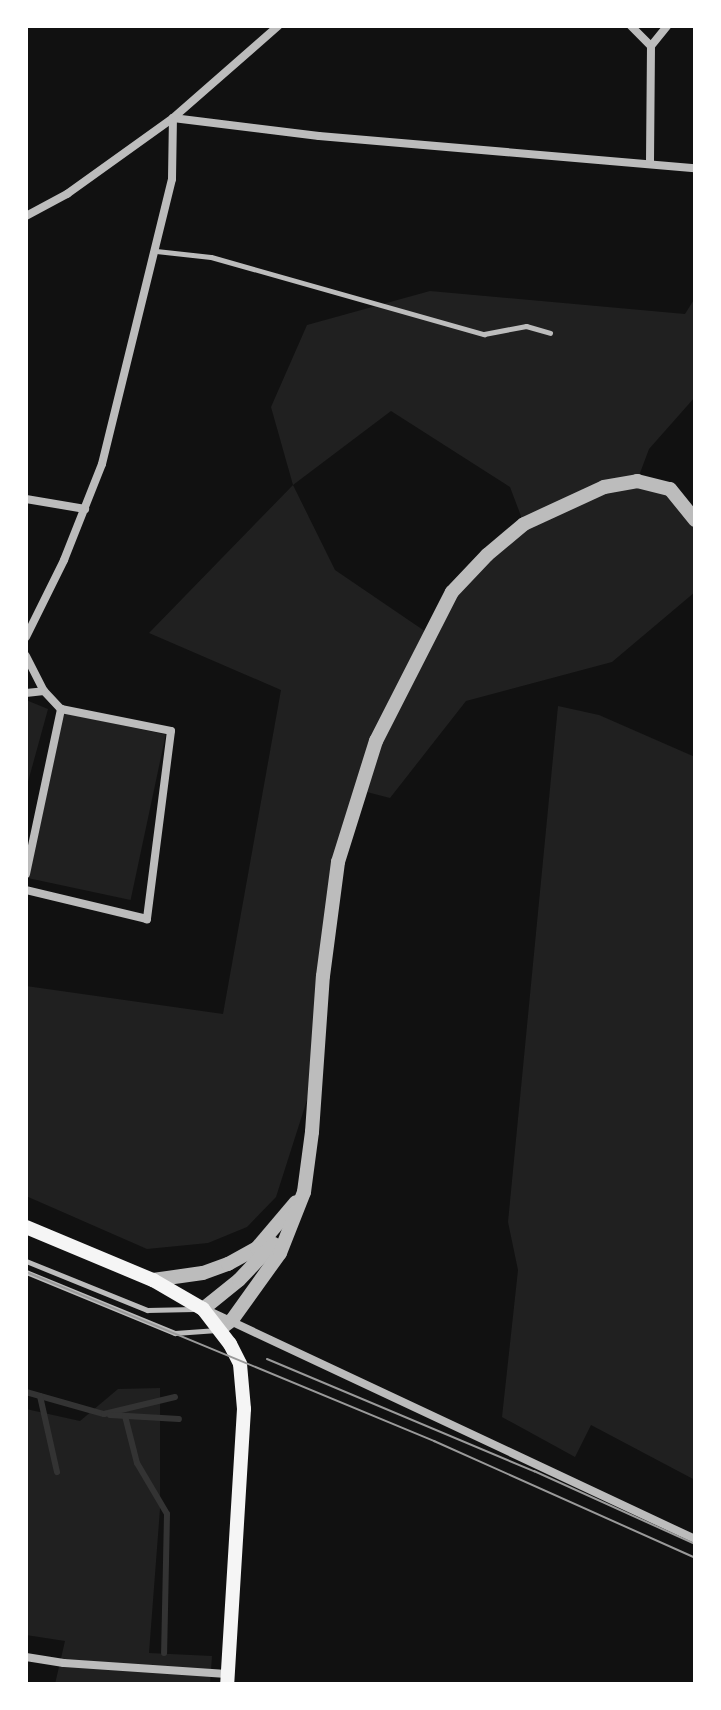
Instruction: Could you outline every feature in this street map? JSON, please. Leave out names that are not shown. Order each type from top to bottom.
[{"type":"main road","points":[[26,1227],[153,1280],[226,1325],[240,1364],[244,1409],[227,1679]]},
{"type":"street","points":[[26,216],[67,194],[173,118],[278,26]]},
{"type":"street","points":[[631,26],[651,46]]},
{"type":"street","points":[[650,164],[651,46],[667,26]]},
{"type":"street","points":[[173,118],[319,136],[695,168]]},
{"type":"street","points":[[27,634],[85,509],[102,464],[172,179],[173,118]]},
{"type":"street","points":[[695,520],[670,489],[637,481],[604,487],[524,524],[487,555],[452,592],[376,741],[338,862],[323,976],[312,1132],[304,1192],[280,1253],[226,1325],[695,1539]]},
{"type":"street","points":[[26,499],[85,509]]},
{"type":"street","points":[[26,656],[44,691],[61,709],[171,731],[147,919],[26,890]]},
{"type":"street","points":[[26,693],[44,691]]},
{"type":"street","points":[[26,874],[61,709]]},
{"type":"street","points":[[153,1280],[203,1273],[257,1248],[304,1192]]},
{"type":"street","points":[[203,1309],[239,1280],[276,1242],[304,1192]]},
{"type":"street","points":[[26,1657],[227,1679]]},
{"type":"lane","points":[[156,251],[211,257],[484,334],[526,326],[550,333]]},
{"type":"lane","points":[[26,1261],[147,1310],[203,1309]]},
{"type":"lane","points":[[26,1272],[175,1333],[226,1325]]},
{"type":"shaded area","points":[[430,291],[685,314],[695,298],[695,397],[649,449],[637,481],[670,489],[695,520],[695,592],[612,662],[466,701],[390,798],[359,790],[338,862],[314,1078],[276,1197],[247,1227],[208,1243],[147,1249],[26,1196],[26,986],[223,1014],[281,690],[149,633],[293,485],[271,407],[307,325]],"holes":[[[391,411],[510,487],[524,524],[443,608],[429,634],[335,570],[293,485]]]},
{"type":"shaded area","points":[[26,700],[48,709],[26,789]]},
{"type":"shaded area","points":[[558,706],[599,715],[695,757],[695,1480],[591,1425],[575,1457],[502,1417],[518,1270],[508,1222]]},
{"type":"shaded area","points":[[64,713],[166,735],[131,900],[29,878]]},
{"type":"shaded area","points":[[160,1388],[160,1509],[149,1653],[212,1656],[210,1684],[55,1684],[65,1641],[26,1635],[26,1409],[80,1421],[118,1389]]},
{"type":"waterway","points":[[26,1392],[104,1414],[175,1397]]},
{"type":"waterway","points":[[40,1396],[57,1472]]},
{"type":"waterway","points":[[110,1415],[179,1419]]},
{"type":"waterway","points":[[125,1416],[137,1463],[167,1514],[164,1653]]},
{"type":"tram line","points":[[26,1272],[434,1441],[695,1558]]},
{"type":"tram line","points":[[267,1359],[534,1471],[695,1544]]}]
